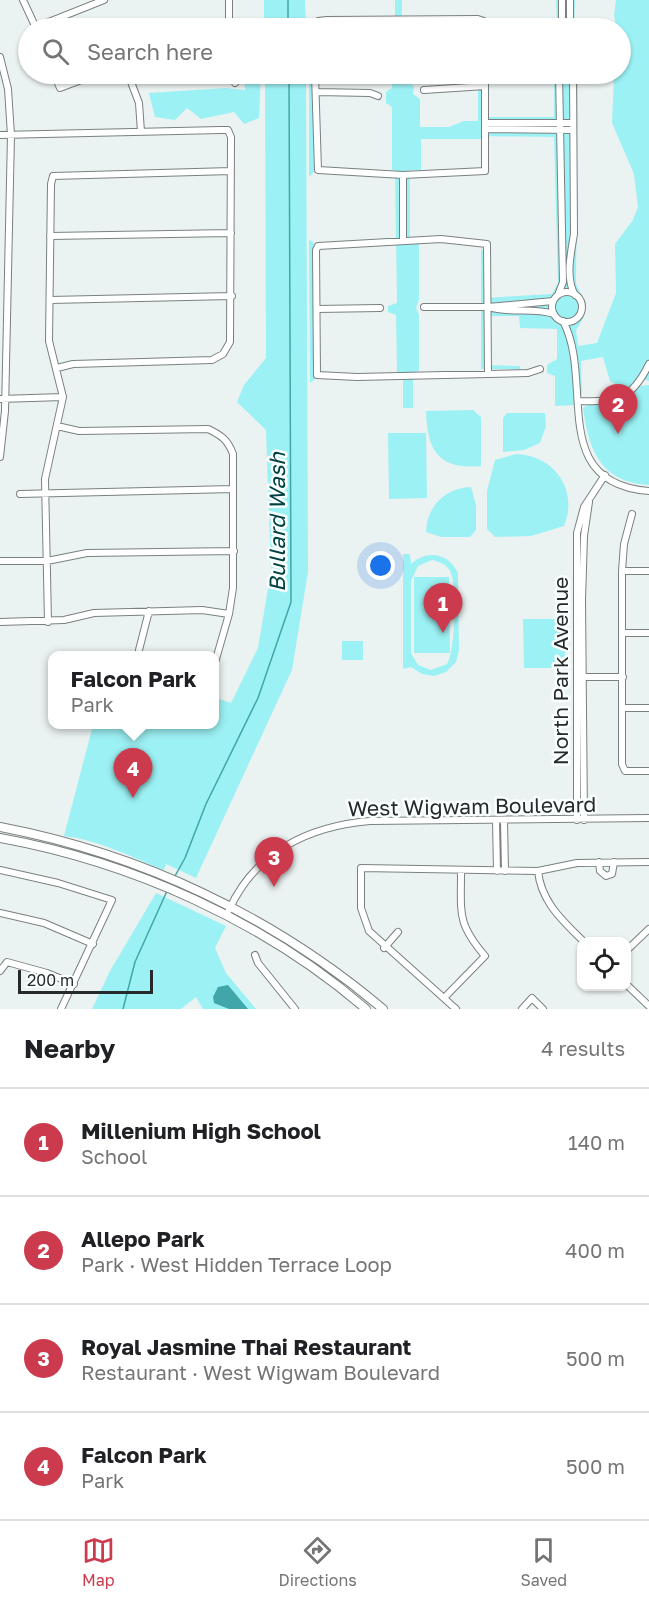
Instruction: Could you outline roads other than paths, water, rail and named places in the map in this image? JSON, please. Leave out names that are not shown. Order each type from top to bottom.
[{"type":"main road","points":[[0,827],[89,848],[192,887],[231,906],[292,942],[382,1009]]},
{"type":"main road","points":[[0,838],[84,858],[184,896],[226,916],[297,958],[363,1008]]},
{"type":"street","points":[[23,0],[31,18]]},
{"type":"street","points":[[60,18],[104,0]]},
{"type":"street","points":[[229,0],[229,18]]},
{"type":"street","points":[[562,0],[562,18]]},
{"type":"street","points":[[570,0],[570,18]]},
{"type":"street","points":[[0,57],[8,89],[11,135],[0,457]]},
{"type":"street","points":[[58,84],[60,88],[71,84]]},
{"type":"street","points":[[132,84],[140,107],[141,132]]},
{"type":"street","points":[[315,84],[318,170],[403,175],[485,171],[485,86],[424,90]]},
{"type":"street","points":[[554,314],[553,301],[563,282],[560,224],[559,84]]},
{"type":"street","points":[[571,337],[575,319],[582,307],[570,284],[573,224],[573,84]]},
{"type":"street","points":[[315,93],[370,93],[378,96]]},
{"type":"street","points":[[486,126],[573,126]]},
{"type":"street","points":[[0,135],[228,130],[231,137],[232,296],[230,342],[223,354],[205,360],[73,364],[57,368]]},
{"type":"street","points":[[48,622],[45,494],[47,460],[63,397],[49,341],[51,184],[53,176],[231,171]]},
{"type":"street","points":[[403,175],[403,241]]},
{"type":"street","points":[[560,182],[573,182]]},
{"type":"street","points":[[560,224],[573,224]]},
{"type":"street","points":[[50,236],[231,233]]},
{"type":"street","points":[[488,373],[487,244],[441,239],[318,246],[316,250],[316,375],[357,377],[528,373],[540,369]]},
{"type":"street","points":[[558,295],[567,292],[575,295]]},
{"type":"street","points":[[50,300],[232,296]]},
{"type":"street","points":[[424,307],[488,307],[553,301]]},
{"type":"street","points":[[488,307],[500,311],[544,311],[564,321],[571,337],[582,443],[594,464],[605,475],[626,486],[649,491]]},
{"type":"street","points":[[317,309],[380,308]]},
{"type":"street","points":[[564,321],[575,319]]},
{"type":"street","points":[[578,401],[604,402],[624,397],[639,384],[649,364]]},
{"type":"street","points":[[3,399],[63,397]]},
{"type":"street","points":[[57,426],[80,431],[208,429],[220,434],[230,444],[233,454],[233,588],[229,614],[218,651]]},
{"type":"street","name":"North Park Avenue","points":[[580,820],[580,559],[589,502],[605,475]]},
{"type":"street","points":[[20,494],[233,489]]},
{"type":"street","points":[[632,514],[624,544],[622,571],[622,764],[625,771],[649,771]]},
{"type":"street","points":[[0,561],[47,561],[87,553],[234,551]]},
{"type":"street","points":[[622,571],[649,571]]},
{"type":"street","points":[[0,622],[48,622],[94,613],[149,611],[209,610],[229,614]]},
{"type":"street","points":[[139,650],[149,611]]},
{"type":"street","points":[[623,633],[649,633]]},
{"type":"street","points":[[580,677],[623,677]]},
{"type":"street","points":[[622,708],[649,708]]},
{"type":"street","name":"West Wigwam Boulevard","points":[[226,916],[250,875],[265,859],[294,840],[318,830],[370,821],[649,818]]},
{"type":"street","points":[[504,820],[505,871]]},
{"type":"street","points":[[496,821],[497,871]]},
{"type":"street","points":[[599,862],[600,871],[606,876],[612,874],[614,862]]},
{"type":"street","points":[[456,1009],[384,948],[369,932],[361,908],[361,868],[419,867],[461,872],[538,871],[577,863],[649,862]]},
{"type":"street","points":[[0,870],[58,883],[112,900],[61,1009]]},
{"type":"street","points":[[538,871],[542,893],[548,904],[579,937]]},
{"type":"street","points":[[444,998],[485,956],[467,935],[463,921],[461,872]]},
{"type":"street","points":[[0,914],[44,923],[93,944]]},
{"type":"street","points":[[631,947],[649,928]]},
{"type":"street","points":[[384,948],[398,932]]},
{"type":"street","points":[[255,955],[258,963],[295,1009]]},
{"type":"street","points":[[0,971],[7,962],[47,973],[74,984]]},
{"type":"street","points":[[631,988],[649,1006]]},
{"type":"street","points":[[363,1008],[370,998]]},
{"type":"street","points":[[522,1009],[532,998],[543,1009]]},
{"type":"waterway","name":"Bullard Wash","points":[[288,0],[288,18]]},
{"type":"waterway","name":"Bullard Wash","points":[[175,876],[185,858],[206,804],[258,698],[291,602],[289,84]]},
{"type":"waterway","name":"Bullard Wash","points":[[123,1009],[135,962],[167,891]]},
{"type":"place","name":"Allepo Park","points":[[618,434]]},
{"type":"place","name":"Millenium High School","points":[[443,633]]},
{"type":"place","name":"Falcon Park","points":[[133,798]]},
{"type":"place","name":"Royal Jasmine Thai Restaurant","points":[[274,887]]}]
